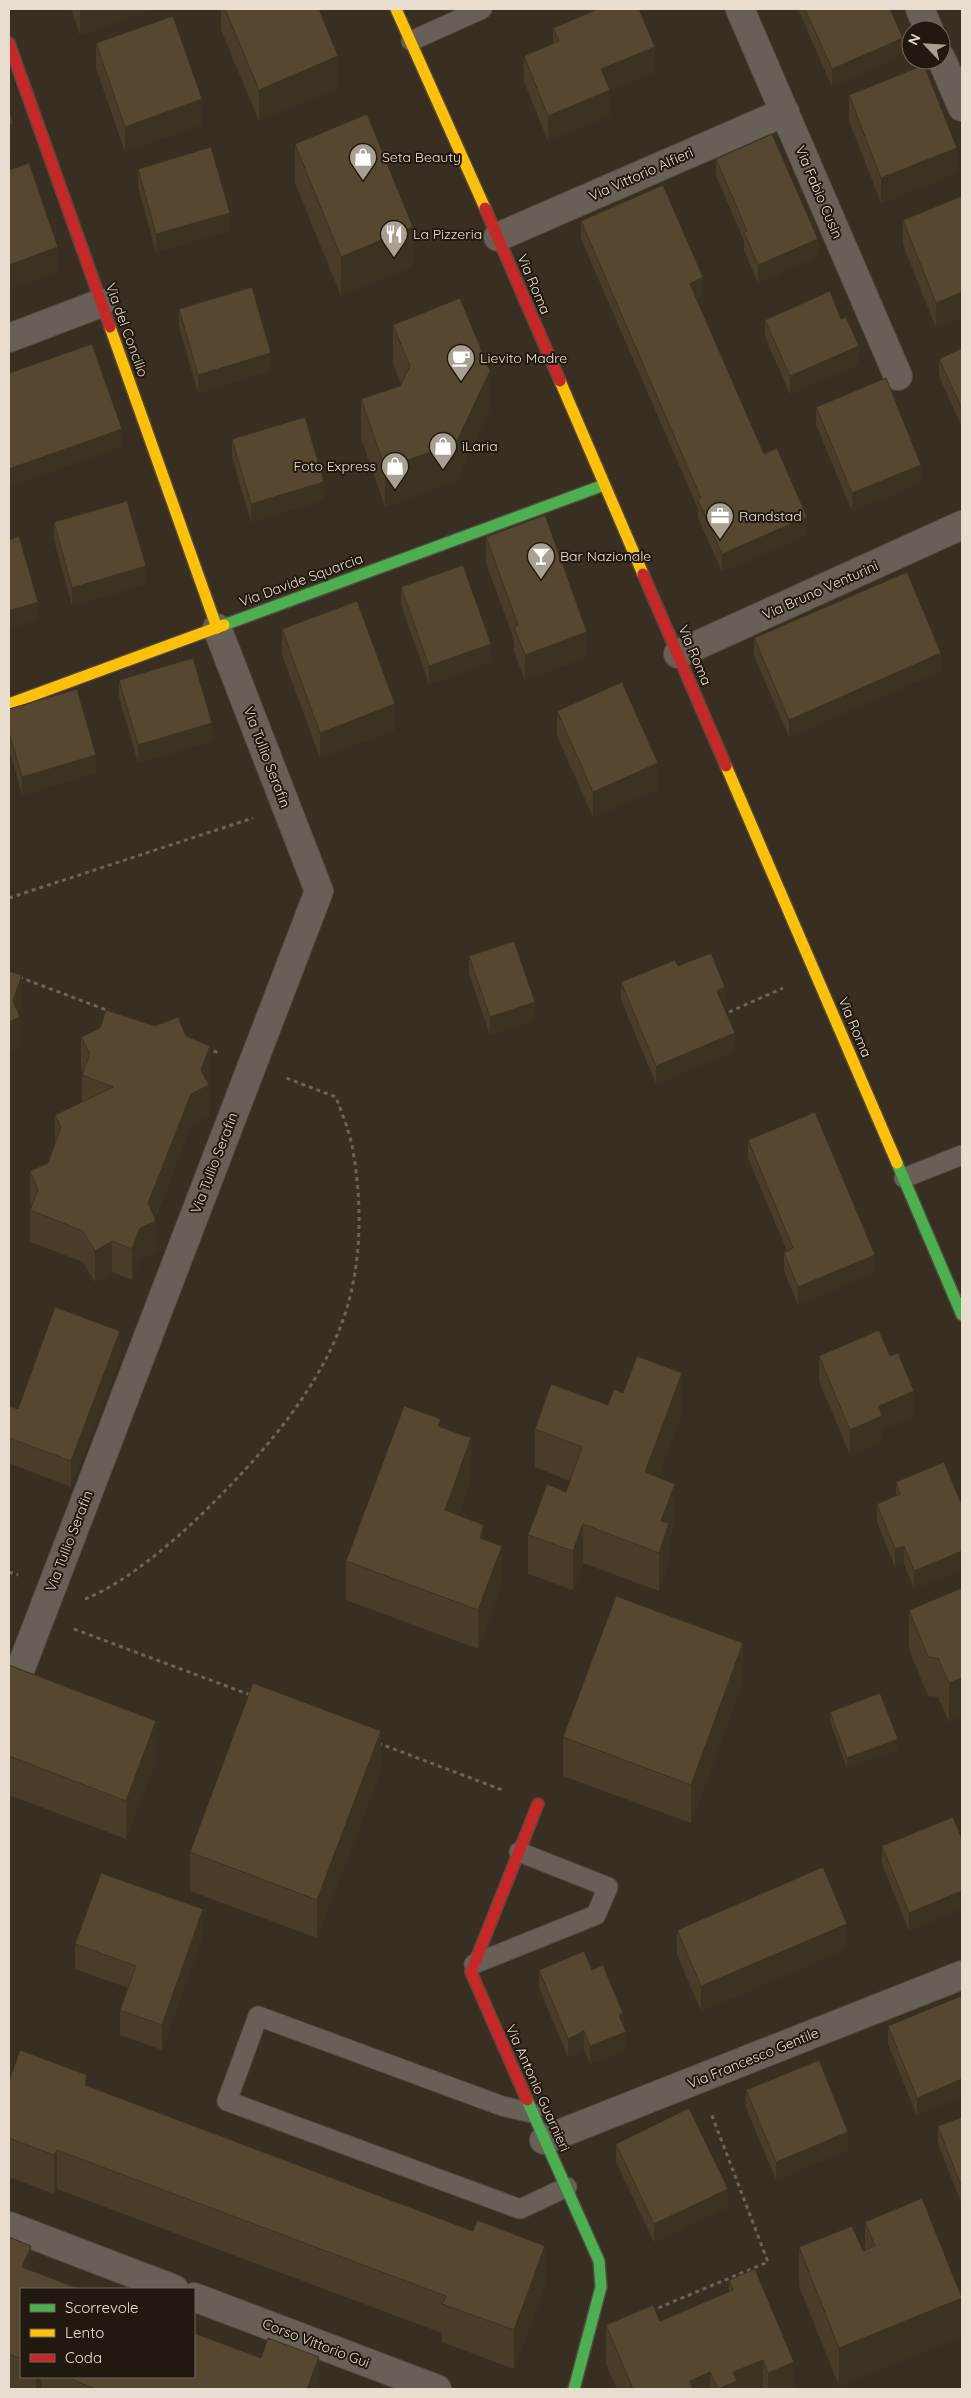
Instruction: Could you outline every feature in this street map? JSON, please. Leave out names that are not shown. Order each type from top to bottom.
[{"type":"street","name":"Via Roma","points":[[396,9],[498,237],[962,1316]]},
{"type":"street","name":"Via Fabio Cusin","points":[[740,9],[898,376]]},
{"type":"street","name":"Via del Concilio","points":[[9,43],[217,628]]},
{"type":"street","points":[[946,70],[962,107]]},
{"type":"street","name":"Via Vittorio Alfieri","points":[[498,237],[785,112]]},
{"type":"street","points":[[9,338],[101,303]]},
{"type":"street","name":"Via Davide Squarcia","points":[[9,704],[604,485]]},
{"type":"street","name":"Via Bruno Venturini","points":[[678,654],[962,525]]},
{"type":"street","name":"Via Tullio Serafin","points":[[9,1698],[319,891],[217,628]]},
{"type":"street","points":[[474,1964],[538,1804]]},
{"type":"street","name":"Via Antonio Guarnieri","points":[[474,1964],[471,1972],[532,2114],[567,2187],[599,2261],[601,2287],[589,2340],[574,2389]]},
{"type":"street","name":"Via Francesco Gentile","points":[[544,2140],[962,1975]]},
{"type":"street","points":[[9,2226],[171,2288]]},
{"type":"street","name":"Corso Vittorio Gui","points":[[195,2297],[438,2389]]},
{"type":"lane","points":[[411,42],[482,9]]},
{"type":"lane","points":[[904,1178],[962,1155]]},
{"type":"lane","points":[[474,1964],[596,1915],[608,1887],[519,1852]]},
{"type":"lane","points":[[532,2114],[502,2106],[258,2016],[227,2101],[520,2209],[567,2187]]},
{"type":"path","points":[[9,898],[287,807]]},
{"type":"path","points":[[729,1012],[816,974]]},
{"type":"path","points":[[18,976],[112,1012]]},
{"type":"path","points":[[40,1616],[99,1594],[152,1557],[201,1515],[251,1465],[297,1406],[328,1352],[346,1311],[356,1266],[360,1207],[353,1149],[336,1096],[205,1047]]},
{"type":"path","points":[[40,1616],[262,1699]]},
{"type":"path","points":[[372,1741],[538,1804]]},
{"type":"path","points":[[642,2315],[768,2262],[698,2080]]},
{"type":"building","points":[[225,9],[319,9],[338,56],[259,90]]},
{"type":"building","points":[[598,9],[639,9],[655,47],[601,69],[610,90],[548,116],[524,56],[559,41],[553,28]]},
{"type":"building","points":[[805,9],[890,9],[901,34],[901,39],[832,69]]},
{"type":"building","points":[[173,16],[202,99],[125,127],[96,43]]},
{"type":"building","points":[[912,70],[926,70],[957,148],[881,178],[849,95]]},
{"type":"building","points":[[9,111],[13,123],[9,125]]},
{"type":"building","points":[[367,114],[413,227],[341,257],[295,144]]},
{"type":"building","points":[[772,134],[818,239],[758,265],[744,232],[747,231],[716,159]]},
{"type":"building","points":[[211,147],[230,213],[156,234],[138,169]]},
{"type":"building","points":[[29,163],[58,247],[9,265],[9,170]]},
{"type":"building","points":[[663,185],[703,277],[690,284],[764,454],[777,448],[807,517],[722,554],[698,500],[701,498],[581,221]]},
{"type":"building","points":[[962,196],[962,292],[936,303],[903,220]]},
{"type":"building","points":[[252,287],[271,353],[198,375],[179,309]]},
{"type":"building","points":[[830,291],[841,319],[846,317],[859,346],[790,376],[765,320]]},
{"type":"building","points":[[460,298],[490,371],[456,443],[385,468],[361,399],[400,386],[410,366],[393,325]]},
{"type":"building","points":[[92,344],[122,429],[9,469],[9,373]]},
{"type":"building","points":[[962,348],[962,409],[939,359]]},
{"type":"building","points":[[886,378],[921,465],[852,493],[816,407]]},
{"type":"building","points":[[305,417],[324,482],[251,504],[232,439]]},
{"type":"building","points":[[127,501],[146,566],[72,588],[54,522]]},
{"type":"building","points":[[545,515],[587,632],[525,655],[514,627],[518,625],[486,537]]},
{"type":"building","points":[[19,536],[38,602],[9,611],[9,540]]},
{"type":"building","points":[[463,565],[491,644],[429,666],[401,587]]},
{"type":"building","points":[[907,572],[941,653],[789,720],[754,638]]},
{"type":"building","points":[[357,601],[395,704],[320,733],[282,629]]},
{"type":"building","points":[[193,658],[212,723],[138,745],[119,680]]},
{"type":"building","points":[[622,682],[658,763],[593,792],[557,711]]},
{"type":"building","points":[[77,689],[96,755],[22,777],[9,732],[9,709]]},
{"type":"building","points":[[514,941],[535,1002],[490,1017],[469,956]]},
{"type":"building","points":[[711,953],[725,987],[717,991],[735,1033],[656,1066],[621,982],[675,960],[678,966]]},
{"type":"building","points":[[9,971],[22,975],[13,1001],[20,1017],[9,1022]]},
{"type":"building","points":[[106,1010],[155,1026],[178,1017],[186,1036],[210,1046],[201,1070],[209,1085],[191,1094],[148,1203],[156,1221],[140,1228],[132,1249],[112,1241],[95,1251],[83,1231],[30,1210],[38,1190],[30,1171],[48,1163],[61,1127],[55,1115],[113,1087],[82,1075],[90,1054],[81,1037],[100,1028]]},
{"type":"building","points":[[815,1112],[875,1255],[798,1287],[784,1253],[793,1248],[748,1140]]},
{"type":"building","points":[[55,1307],[120,1331],[71,1461],[9,1438],[9,1406],[18,1409]]},
{"type":"building","points":[[879,1330],[890,1356],[898,1353],[914,1391],[879,1406],[882,1416],[850,1430],[819,1356]]},
{"type":"building","points":[[637,1356],[682,1373],[645,1472],[675,1484],[661,1521],[669,1523],[659,1553],[583,1524],[573,1551],[528,1535],[547,1484],[566,1492],[582,1447],[535,1429],[551,1384],[608,1405],[614,1389],[623,1393]]},
{"type":"building","points":[[404,1406],[441,1419],[438,1426],[471,1438],[445,1510],[484,1525],[480,1538],[502,1546],[478,1610],[346,1561]]},
{"type":"building","points":[[944,1462],[962,1505],[962,1551],[914,1571],[904,1546],[895,1549],[877,1504],[900,1494],[896,1482]]},
{"type":"building","points":[[962,1588],[962,1678],[949,1683],[938,1658],[928,1657],[909,1610]]},
{"type":"building","points":[[616,1596],[743,1643],[691,1785],[563,1737]]},
{"type":"building","points":[[9,1665],[156,1721],[126,1801],[9,1756]]},
{"type":"building","points":[[253,1683],[381,1731],[317,1900],[190,1852]]},
{"type":"building","points":[[880,1693],[898,1739],[847,1758],[830,1712]]},
{"type":"building","points":[[953,1817],[962,1839],[962,1891],[909,1913],[882,1846]]},
{"type":"building","points":[[823,1867],[847,1924],[701,1986],[677,1930]]},
{"type":"building","points":[[101,1873],[203,1909],[162,2025],[120,2010],[136,1966],[75,1944]]},
{"type":"building","points":[[584,1951],[592,1970],[603,1965],[623,2013],[619,2015],[626,2032],[590,2046],[584,2031],[568,2039],[539,1970]]},
{"type":"building","points":[[961,1996],[962,2079],[917,2098],[888,2026]]},
{"type":"building","points":[[20,2050],[87,2075],[85,2085],[473,2231],[477,2220],[545,2246],[514,2330],[442,2304],[446,2296],[57,2150],[54,2155],[9,2138],[9,2081]]},
{"type":"building","points":[[819,2060],[848,2132],[776,2162],[746,2090]]},
{"type":"building","points":[[689,2108],[728,2189],[654,2224],[616,2144]]},
{"type":"building","points":[[962,2117],[962,2188],[938,2126]]},
{"type":"building","points":[[922,2198],[962,2298],[839,2348],[799,2247],[852,2226],[863,2251],[875,2246],[865,2222]]},
{"type":"building","points":[[9,2237],[31,2246],[22,2267],[77,2288],[20,2288],[20,2359],[9,2354]]},
{"type":"building","points":[[755,2269],[794,2362],[768,2373],[763,2360],[733,2372],[737,2381],[718,2389],[710,2372],[690,2381],[693,2389],[633,2389],[606,2325],[653,2305],[660,2321],[733,2290],[729,2280]]},
{"type":"building","points":[[195,2333],[261,2358],[268,2338],[319,2357],[307,2389],[96,2389],[73,2380],[74,2378],[195,2378]]},
{"type":"traffic: fast","points":[[224,625],[604,485]]},
{"type":"traffic: fast","points":[[897,1163],[962,1315]]},
{"type":"traffic: fast","points":[[527,2100],[599,2261],[601,2287],[574,2389]]},
{"type":"traffic: slow","points":[[396,9],[485,208]]},
{"type":"traffic: slow","points":[[110,327],[217,628]]},
{"type":"traffic: slow","points":[[560,381],[643,574]]},
{"type":"traffic: slow","points":[[9,704],[224,625]]},
{"type":"traffic: slow","points":[[726,766],[897,1163]]},
{"type":"traffic: jam","points":[[9,43],[110,327]]},
{"type":"traffic: jam","points":[[485,208],[560,381]]},
{"type":"traffic: jam","points":[[643,574],[726,766]]},
{"type":"traffic: jam","points":[[527,2100],[471,1972],[538,1804]]},
{"type":"place","name":"Seta Beauty","points":[[363,181]]},
{"type":"place","name":"La Pizzeria","points":[[394,258]]},
{"type":"place","name":"Lievito Madre","points":[[461,382]]},
{"type":"place","name":"iLaria","points":[[443,470]]},
{"type":"place","name":"Foto Express","points":[[395,490]]},
{"type":"place","name":"Randstad","points":[[720,540]]},
{"type":"place","name":"Bar Nazionale","points":[[541,580]]}]
